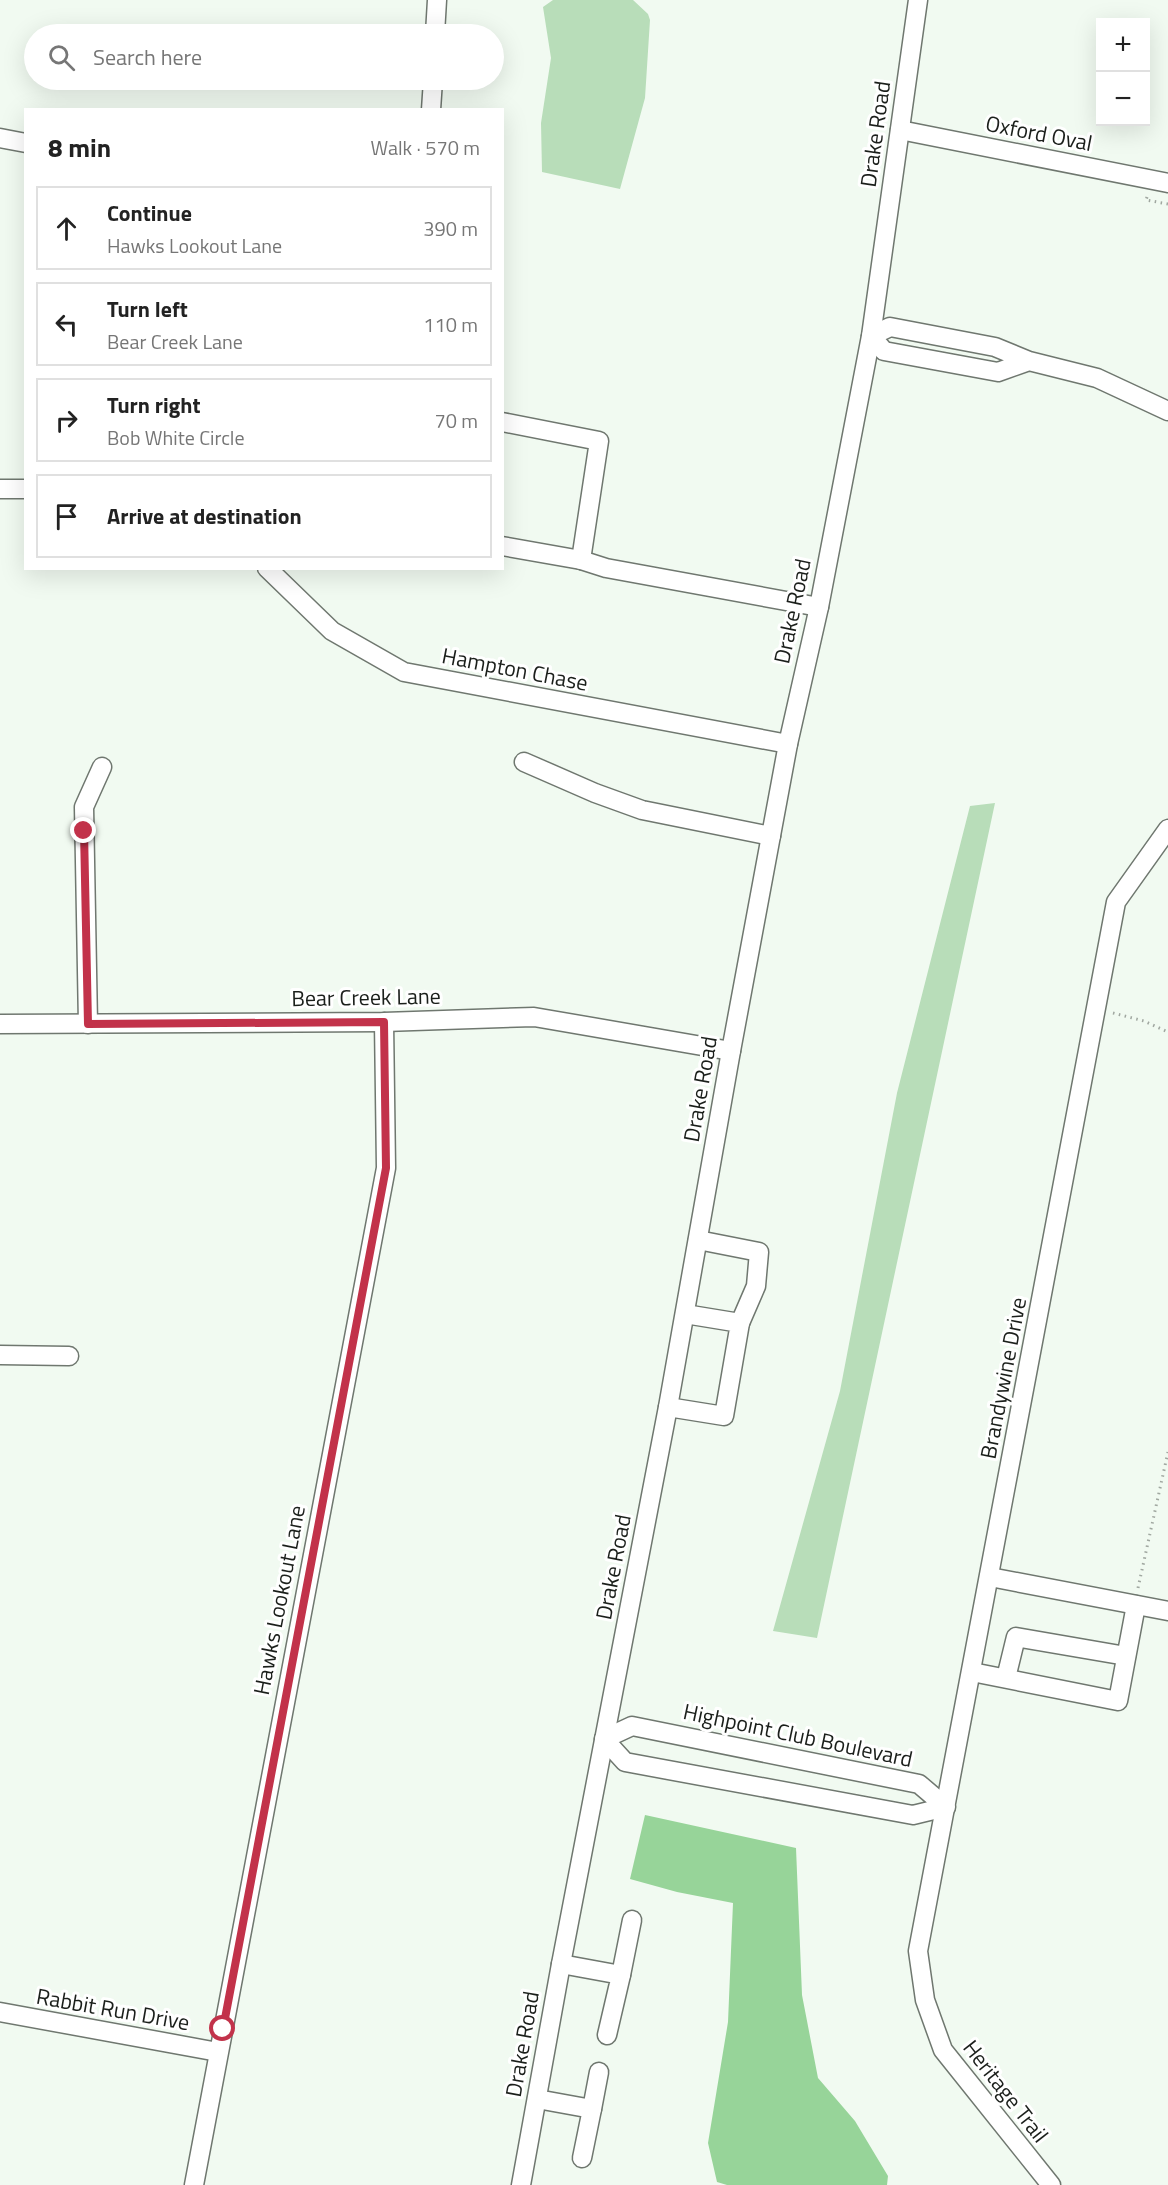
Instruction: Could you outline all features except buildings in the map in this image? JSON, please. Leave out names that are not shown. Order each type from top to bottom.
[{"type":"street","points":[[436,24],[437,0]]},
{"type":"street","name":"Drake Road","points":[[521,2185],[668,1407],[788,744],[819,607],[871,336],[918,0]]},
{"type":"street","points":[[431,108],[432,90]]},
{"type":"street","name":"Oxford Oval","points":[[900,130],[1168,183]]},
{"type":"street","points":[[0,138],[24,143]]},
{"type":"street","points":[[1029,361],[998,372],[884,351],[871,336],[890,327],[995,347],[1029,361],[1097,378],[1168,411]]},
{"type":"street","points":[[504,422],[599,441],[581,561]]},
{"type":"street","points":[[0,489],[24,489]]},
{"type":"street","points":[[504,546],[606,568],[819,607]]},
{"type":"street","name":"Hampton Chase","points":[[269,570],[332,631],[404,672],[788,744]]},
{"type":"street","points":[[524,762],[595,793],[642,810],[771,836]]},
{"type":"street","points":[[88,1024],[84,807],[102,768]]},
{"type":"street","name":"Brandywine Drive","points":[[918,1951],[1116,902],[1168,829]]},
{"type":"street","name":"Bear Creek Lane","points":[[0,1024],[384,1022],[534,1017],[731,1051]]},
{"type":"street","name":"Hawks Lookout Lane","points":[[194,2185],[386,1168],[384,1022]]},
{"type":"street","points":[[668,1407],[724,1416],[740,1323],[756,1286],[759,1252],[698,1240]]},
{"type":"street","points":[[685,1314],[740,1323]]},
{"type":"street","points":[[0,1355],[69,1356]]},
{"type":"street","points":[[990,1577],[1168,1611]]},
{"type":"street","points":[[972,1672],[1118,1701],[1136,1605]]},
{"type":"street","points":[[1006,1678],[1016,1637],[1126,1656]]},
{"type":"street","name":"Highpoint Club Boulevard","points":[[604,1740],[632,1726],[919,1784],[945,1807]]},
{"type":"street","points":[[604,1740],[625,1762],[913,1815],[945,1807]]},
{"type":"street","points":[[607,2035],[632,1920]]},
{"type":"street","name":"Heritage Trail","points":[[918,1951],[925,2000],[943,2050],[1051,2185]]},
{"type":"street","points":[[561,1964],[621,1975]]},
{"type":"street","name":"Rabbit Run Drive","points":[[0,2012],[218,2052]]},
{"type":"street","points":[[582,2158],[599,2073]]},
{"type":"street","points":[[537,2099],[592,2109]]},
{"type":"path","points":[[1096,1008],[1144,1021],[1168,1032]]},
{"type":"path","points":[[1136,1605],[1151,1522],[1168,1452]]},
{"type":"shaded area","points":[[553,0],[633,0],[648,14],[650,20],[645,98],[620,189],[542,172],[541,123],[551,58],[543,7]]},
{"type":"shaded area","points":[[995,803],[817,1638],[773,1631],[840,1391],[897,1093],[970,806]]},
{"type":"shaded area","points":[[645,1815],[796,1848],[802,1995],[818,2078],[855,2121],[888,2176],[887,2185],[727,2185],[717,2182],[708,2143],[728,2022],[733,1903],[677,1892],[630,1879]]},
{"type":"route","points":[[84,831],[88,1024],[384,1022],[386,1168],[223,2029]]}]
